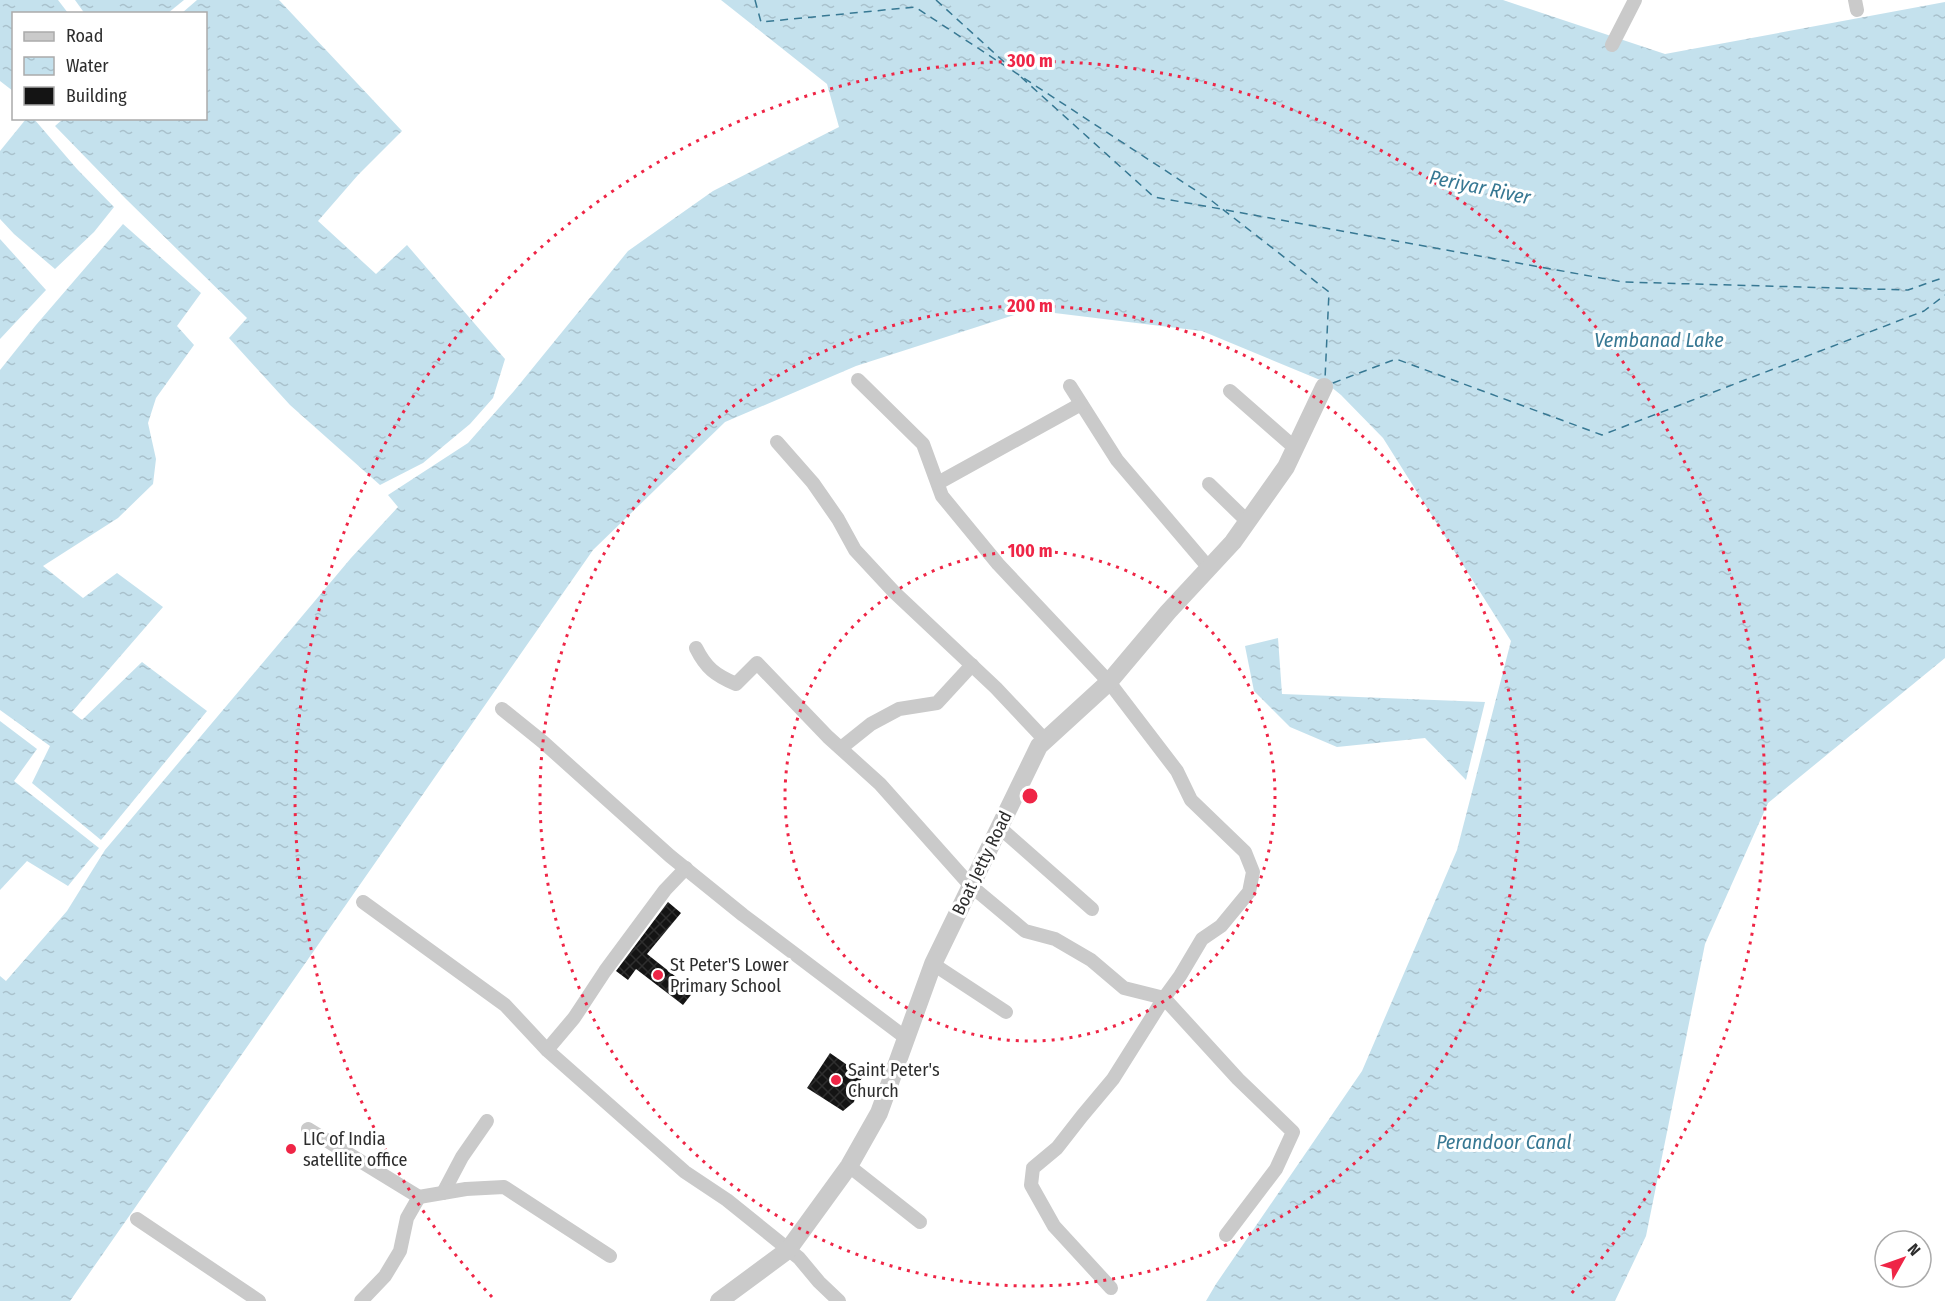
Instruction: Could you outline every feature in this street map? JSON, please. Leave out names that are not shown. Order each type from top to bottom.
[{"type":"street","points":[[1612,45],[1635,0]]},
{"type":"street","points":[[858,380],[923,444],[942,496],[998,564],[1109,682],[1177,771],[1191,800],[1245,852],[1253,872],[1249,892],[1221,926],[1202,939],[1113,1079],[1057,1149],[1033,1168],[1031,1185],[1054,1226],[1111,1288]]},
{"type":"street","points":[[1070,386],[1117,460],[1209,568]]},
{"type":"street","name":"Boat Jetty Road","points":[[722,1300],[788,1250],[849,1166],[879,1113],[933,964],[1039,746],[1109,682],[1168,612],[1233,542],[1286,467],[1324,387]]},
{"type":"street","points":[[1230,391],[1295,448]]},
{"type":"street","points":[[938,483],[1081,404]]},
{"type":"street","points":[[777,442],[813,483],[838,519],[855,550],[894,592],[972,665],[1045,740]]},
{"type":"street","points":[[1209,484],[1248,521]]},
{"type":"street","points":[[696,648],[705,664],[721,678],[736,684],[757,663],[880,784],[970,885],[1024,931],[1055,939],[1073,949],[1091,960],[1124,988],[1164,998],[1238,1078],[1293,1132],[1276,1170],[1226,1235]]},
{"type":"street","points":[[841,748],[871,724],[899,709],[937,703],[972,665]]},
{"type":"street","points":[[502,710],[543,742],[743,915],[906,1038]]},
{"type":"street","points":[[999,826],[1092,909]]},
{"type":"street","points":[[547,1050],[574,1018],[604,971],[665,890],[686,868]]},
{"type":"street","points":[[363,902],[505,1005],[547,1050],[685,1172],[727,1200],[799,1258],[839,1301]]},
{"type":"street","points":[[933,964],[1006,1012]]},
{"type":"street","points":[[443,1193],[462,1157],[487,1121]]},
{"type":"street","points":[[308,1129],[419,1197],[466,1189],[504,1187],[610,1256]]},
{"type":"street","points":[[849,1166],[920,1222]]},
{"type":"street","points":[[362,1301],[385,1276],[400,1251],[407,1218],[419,1197]]},
{"type":"street","points":[[137,1219],[259,1301]]},
{"type":"water","points":[[0,0],[58,0],[67,12],[12,12],[12,90],[0,81]]},
{"type":"water","points":[[75,0],[184,0],[169,12],[84,12]]},
{"type":"water","points":[[197,0],[279,0],[402,131],[358,175],[318,221],[376,274],[407,245],[505,359],[493,398],[470,424],[423,463],[380,485],[290,405],[229,338],[247,318],[55,126],[62,120],[207,120],[207,12],[183,12]]},
{"type":"water","name":"Vembanad Lake","points":[[721,0],[1503,0],[1665,54],[1945,2],[1945,658],[1768,803],[1705,944],[1646,1236],[1615,1301],[1206,1301],[1362,1071],[1457,850],[1511,641],[1383,438],[1325,382],[1202,331],[1030,310],[856,366],[725,422],[593,550],[70,1301],[0,1301],[0,976],[6,981],[67,911],[105,850],[351,558],[398,507],[388,495],[468,443],[514,391],[628,251],[713,191],[839,127],[827,84]]},
{"type":"water","points":[[25,120],[35,120],[114,207],[94,232],[55,269],[0,219],[0,151]]},
{"type":"water","points":[[123,224],[201,293],[177,326],[194,345],[156,398],[148,423],[156,459],[153,484],[118,518],[43,566],[83,598],[117,573],[163,607],[72,712],[82,720],[142,662],[207,711],[101,840],[32,783],[50,746],[0,710],[0,370]]},
{"type":"water","points":[[0,239],[46,290],[0,339]]},
{"type":"water","points":[[1278,638],[1282,694],[1485,702],[1466,780],[1425,738],[1337,747],[1290,727],[1254,691],[1245,646]]},
{"type":"water","points":[[0,721],[37,749],[14,781],[99,848],[68,886],[27,861],[0,890]]},
{"type":"building","name":"St Peter'S Lower Primary School","points":[[668,902],[681,913],[647,954],[694,991],[683,1005],[636,969],[628,980],[616,971]]},
{"type":"building","name":"Saint Peter's Church","points":[[830,1053],[863,1076],[854,1102],[843,1111],[807,1088]]},
{"type":"ferry route","points":[[755,0],[761,22],[915,7],[1212,201],[1329,292],[1325,379]]},
{"type":"ferry route","points":[[936,0],[1013,70]]},
{"type":"ferry route","points":[[1021,77],[1154,197],[1221,209]]},
{"type":"ferry route","points":[[1226,210],[1623,282],[1908,290],[1945,277]]},
{"type":"ferry route","points":[[1333,383],[1396,359],[1602,435],[1924,311],[1945,295]]},
{"type":"place","name":"St Peter'S Lower Primary School","points":[[658,975]]},
{"type":"place","name":"Saint Peter's Church","points":[[836,1080]]},
{"type":"place","name":"LIC of India satellite office","points":[[291,1149]]},
{"type":"water label","name":"Periyar River","points":[[1480,187]]},
{"type":"water label","name":"Perandoor Canal","points":[[1504,1142]]}]
